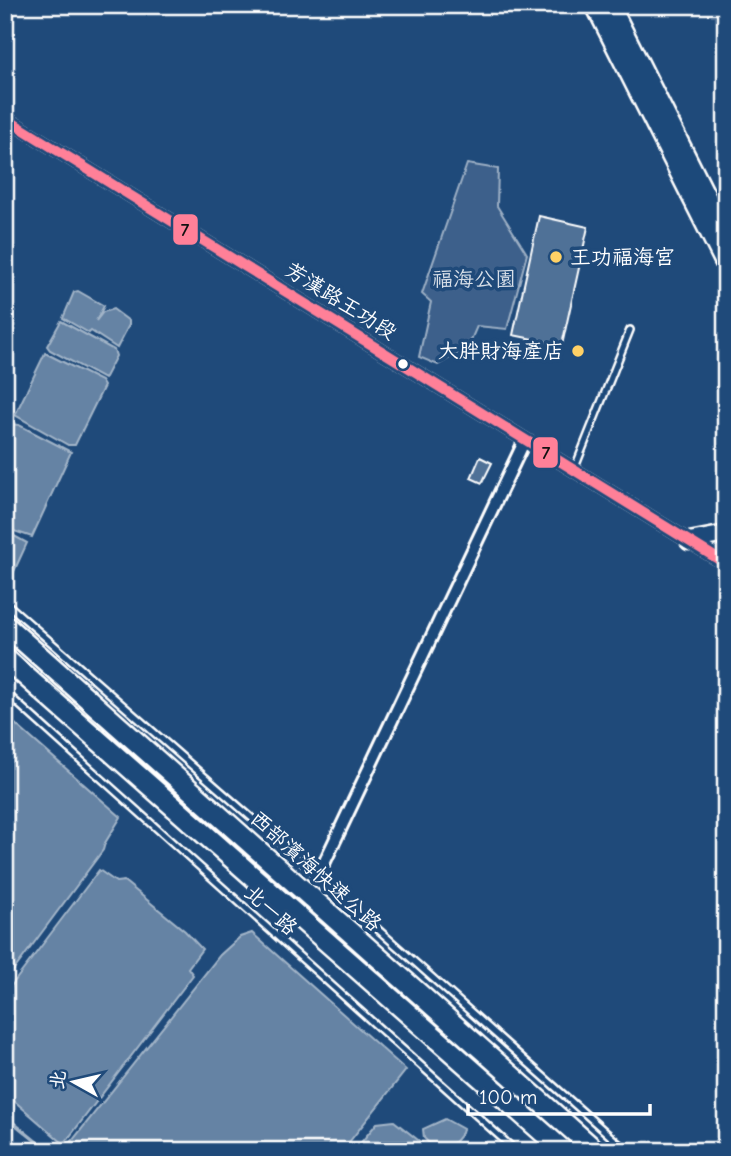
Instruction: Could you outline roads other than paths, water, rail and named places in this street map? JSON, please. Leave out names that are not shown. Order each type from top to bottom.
[{"type":"highway","name":"西部濱海快速公路","points":[[5,625],[596,1151]]},
{"type":"highway","points":[[5,658],[564,1151]]},
{"type":"main road","points":[[594,5],[726,267]]},
{"type":"main road","points":[[611,5],[726,234]]},
{"type":"main road","points":[[689,541],[726,534]]},
{"type":"street","name":"芳漢路王功段","points":[[5,118],[726,564]]},
{"type":"street","points":[[318,876],[525,440]]},
{"type":"lane","points":[[574,470],[630,330]]},
{"type":"lane","points":[[5,602],[627,1151]]},
{"type":"lane","name":"北一路","points":[[5,692],[516,1151]]},
{"type":"waterway","points":[[5,1116],[48,1151]]},
{"type":"place","name":"王功福海宮","points":[[556,257]]},
{"type":"place","name":"大胖財海產店","points":[[578,351]]},
{"type":"park label","name":"福海公園","points":[[474,279]]}]
